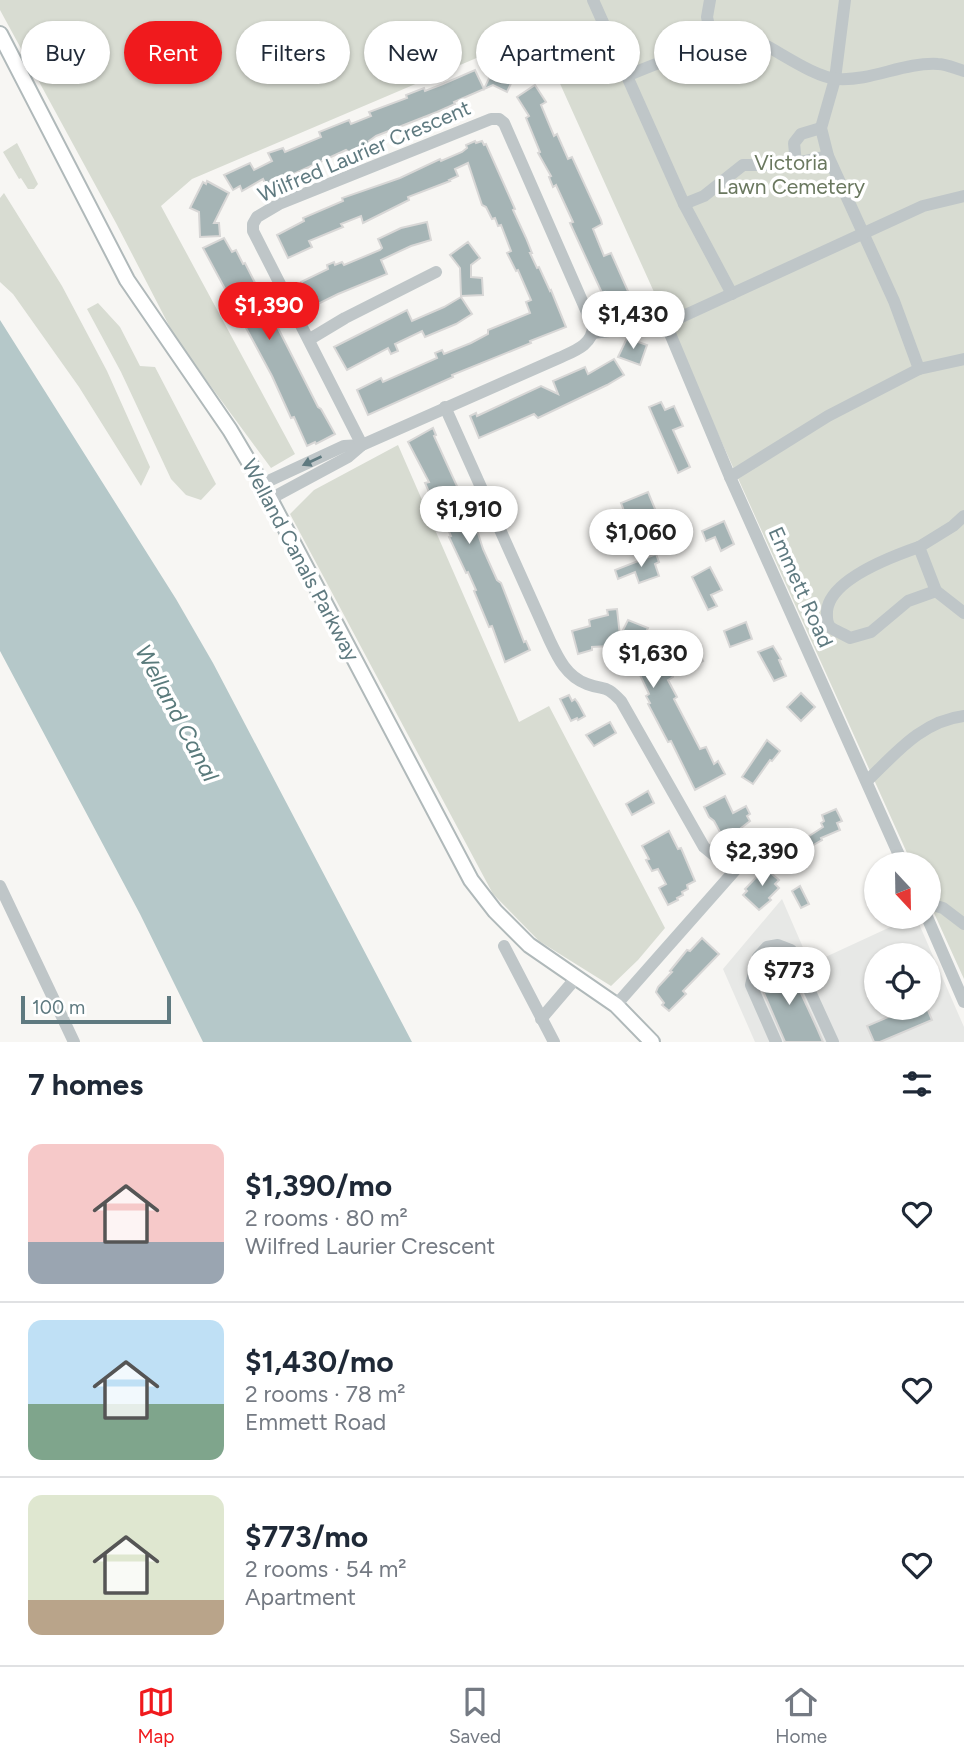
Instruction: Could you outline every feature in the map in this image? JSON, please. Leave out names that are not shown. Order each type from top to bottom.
[{"type":"main road","name":"Welland Canals Parkway","points":[[2,43],[127,280],[230,430],[262,484],[471,880],[495,911],[529,945],[616,1005],[652,1042]]},
{"type":"street","points":[[593,0],[602,21]]},
{"type":"street","points":[[708,21],[709,0]]},
{"type":"street","points":[[845,0],[835,79],[821,128],[828,156],[890,291],[919,369]]},
{"type":"street","points":[[771,49],[797,64],[835,79],[871,77],[912,66],[939,64],[964,71]]},
{"type":"street","points":[[630,84],[684,205],[732,295]]},
{"type":"street","name":"Wilfred Laurier Crescent","points":[[362,445],[256,239],[253,224],[257,217],[279,204],[491,118],[499,119],[504,123],[588,316],[593,334]]},
{"type":"street","points":[[796,163],[794,143],[801,134],[821,128]]},
{"type":"street","points":[[684,205],[704,195],[743,165],[796,163],[828,156]]},
{"type":"street","points":[[270,499],[348,457],[362,445],[580,348],[593,334],[666,324],[923,206],[964,196]]},
{"type":"street","points":[[310,340],[345,318],[436,272]]},
{"type":"street","name":"Emmett Road","points":[[666,324],[730,477],[898,852]]},
{"type":"street","points":[[730,477],[828,416],[919,369],[964,359]]},
{"type":"street","points":[[445,407],[565,670],[586,684],[608,687],[621,701],[704,847],[733,872]]},
{"type":"street","points":[[262,484],[344,446],[362,445]]},
{"type":"street","points":[[936,591],[908,601],[871,632],[850,638],[829,626],[828,605],[837,590],[883,560],[919,547],[964,516]]},
{"type":"street","points":[[919,547],[936,591],[964,613]]},
{"type":"street","points":[[867,781],[905,743],[944,718],[964,716]]},
{"type":"street","points":[[616,1005],[767,834]]},
{"type":"street","points":[[0,886],[74,1042]]},
{"type":"street","points":[[942,908],[964,924]]},
{"type":"street","points":[[932,929],[964,1002]]},
{"type":"street","points":[[776,1042],[751,985],[758,957],[767,947],[778,945],[791,950],[832,1042]]},
{"type":"street","points":[[504,946],[554,1042]]},
{"type":"street","points":[[541,1019],[576,978]]},
{"type":"shaded area","points":[[782,899],[808,959],[819,960],[886,929],[921,929],[927,943],[864,943],[864,1020],[941,1020],[941,974],[964,1027],[964,1042],[755,1042],[723,969]]},
{"type":"green space","name":"Victoria Lawn Cemetery","points":[[0,0],[964,0],[964,979],[941,929],[942,852],[907,852],[560,84],[640,84],[640,21],[476,21],[476,58],[462,64],[462,21],[364,21],[364,84],[415,84],[192,179],[161,206],[295,454],[271,468],[176,339],[40,84],[110,84],[110,21],[21,21],[21,49],[0,10]]},
{"type":"green space","points":[[17,143],[38,184],[34,189],[28,189],[21,178],[19,179],[3,152]]},
{"type":"green space","points":[[4,193],[62,286],[107,371],[150,467],[141,486],[79,387],[13,294],[0,282],[0,198]]},
{"type":"green space","points":[[98,303],[120,327],[140,366],[155,367],[216,484],[201,500],[186,495],[171,479],[121,372],[87,309]]},
{"type":"green space","points":[[398,445],[519,722],[549,706],[665,928],[611,986],[539,941],[493,894],[290,514],[314,490]]},
{"type":"water","name":"Welland Canal","points":[[0,320],[176,599],[213,663],[412,1042],[203,1042],[140,914],[0,651]]},
{"type":"building","points":[[475,70],[476,84],[482,84],[484,89],[454,102],[455,104],[376,136],[370,143],[349,152],[346,150],[274,183],[266,185],[263,179],[242,191],[240,186],[233,190],[224,175],[250,163],[254,170],[272,161],[268,153],[283,148],[285,152],[321,137],[319,132],[349,120],[351,124],[371,116],[369,112],[407,98],[406,95],[424,88],[425,91],[442,84],[462,84],[462,75]]},
{"type":"building","points":[[486,84],[511,84],[507,92],[493,85],[484,89]]},
{"type":"building","points":[[535,85],[546,102],[541,105],[554,136],[557,134],[568,159],[572,157],[601,220],[602,224],[593,229],[604,256],[611,253],[631,298],[633,296],[642,315],[623,321],[605,292],[602,293],[570,223],[573,222],[538,153],[540,152],[526,118],[529,116],[517,97]]},
{"type":"building","points":[[475,141],[486,144],[515,209],[513,210],[530,253],[551,290],[566,327],[452,375],[453,377],[368,415],[357,390],[381,378],[383,382],[437,358],[435,353],[442,350],[444,354],[471,343],[488,334],[488,330],[530,313],[526,302],[531,300],[507,253],[511,251],[501,225],[498,226],[495,218],[492,219],[482,205],[468,163],[455,169],[458,176],[450,181],[408,197],[409,200],[363,223],[361,216],[341,224],[343,227],[309,241],[312,247],[288,258],[277,235],[304,221],[303,218],[343,201],[342,198],[462,152],[467,148],[466,145]]},
{"type":"building","points":[[207,181],[229,193],[214,223],[219,223],[220,236],[200,237],[199,212],[190,208],[203,182],[206,184]]},
{"type":"building","points":[[427,222],[431,240],[381,260],[387,274],[312,307],[301,282],[328,269],[327,265],[334,262],[335,265],[342,262],[344,265],[380,250],[382,248],[378,239],[401,228]]},
{"type":"building","points":[[224,238],[232,252],[236,250],[243,264],[245,263],[318,407],[335,434],[316,444],[315,442],[307,446],[203,248]]},
{"type":"building","points":[[468,242],[480,258],[471,265],[471,277],[482,278],[483,295],[461,296],[460,268],[450,255]]},
{"type":"building","points":[[461,297],[472,314],[425,337],[422,331],[395,344],[398,351],[391,354],[388,348],[347,370],[334,347],[407,310],[412,321]]},
{"type":"building","points":[[627,338],[647,345],[640,365],[618,357]]},
{"type":"building","points":[[614,359],[624,375],[607,385],[538,418],[534,414],[479,438],[470,416],[476,413],[477,416],[541,386],[558,394],[553,381],[585,367],[588,374]]},
{"type":"building","points":[[661,402],[665,410],[674,406],[683,426],[673,430],[690,467],[678,473],[649,407]]},
{"type":"building","points":[[433,428],[436,435],[434,436],[483,549],[530,650],[505,662],[468,572],[466,573],[449,537],[451,536],[445,523],[448,522],[439,503],[435,505],[425,483],[429,482],[408,442]]},
{"type":"building","points":[[648,492],[662,526],[646,533],[637,511],[626,516],[621,503]]},
{"type":"building","points":[[724,521],[734,544],[721,551],[715,537],[706,541],[702,531]]},
{"type":"building","points":[[656,554],[659,562],[655,564],[659,576],[639,583],[635,572],[618,579],[615,570]]},
{"type":"building","points":[[710,567],[722,590],[711,595],[717,606],[708,610],[692,577]]},
{"type":"building","points":[[617,609],[620,636],[628,620],[648,628],[638,648],[657,638],[674,669],[669,671],[673,677],[668,680],[677,697],[674,699],[700,749],[706,747],[714,764],[718,761],[725,774],[695,790],[671,741],[668,742],[648,704],[650,703],[646,696],[649,694],[638,665],[646,661],[623,649],[621,652],[610,646],[592,647],[592,650],[578,654],[572,631],[590,626],[589,620],[608,615],[607,610]]},
{"type":"building","points":[[746,622],[752,639],[730,647],[724,631]]},
{"type":"building","points":[[691,635],[703,661],[692,667],[680,640]]},
{"type":"building","points":[[773,646],[781,659],[779,660],[786,676],[774,681],[758,652]]},
{"type":"building","points":[[801,693],[815,707],[801,721],[787,707]]},
{"type":"building","points":[[569,695],[572,701],[575,699],[585,716],[578,720],[577,718],[571,721],[560,699]]},
{"type":"building","points":[[610,722],[616,733],[594,746],[586,735]]},
{"type":"building","points":[[767,740],[780,751],[753,784],[742,777]]},
{"type":"building","points":[[648,791],[654,803],[632,815],[626,804]]},
{"type":"building","points":[[725,796],[733,813],[746,806],[750,814],[747,816],[750,821],[741,828],[740,835],[729,841],[704,807]]},
{"type":"building","points":[[836,809],[842,821],[837,823],[840,830],[821,838],[822,840],[808,848],[803,840],[823,827],[822,815]]},
{"type":"building","points":[[669,831],[678,849],[681,848],[695,881],[687,885],[688,889],[682,892],[683,895],[677,898],[678,900],[668,905],[659,888],[666,884],[658,869],[652,871],[642,846]]},
{"type":"building","points":[[768,865],[779,880],[775,884],[779,888],[769,898],[771,900],[759,910],[743,895],[747,891],[745,889]]},
{"type":"building","points":[[800,886],[809,904],[801,908],[792,891]]},
{"type":"building","points":[[702,938],[719,954],[683,991],[686,994],[669,1011],[662,1005],[664,1003],[656,992],[658,987],[687,950],[690,951]]},
{"type":"building","points":[[788,965],[823,1042],[785,1042],[760,984],[762,976]]},
{"type":"building","points":[[881,1020],[932,1020],[880,1042],[874,1042],[867,1026]]}]
